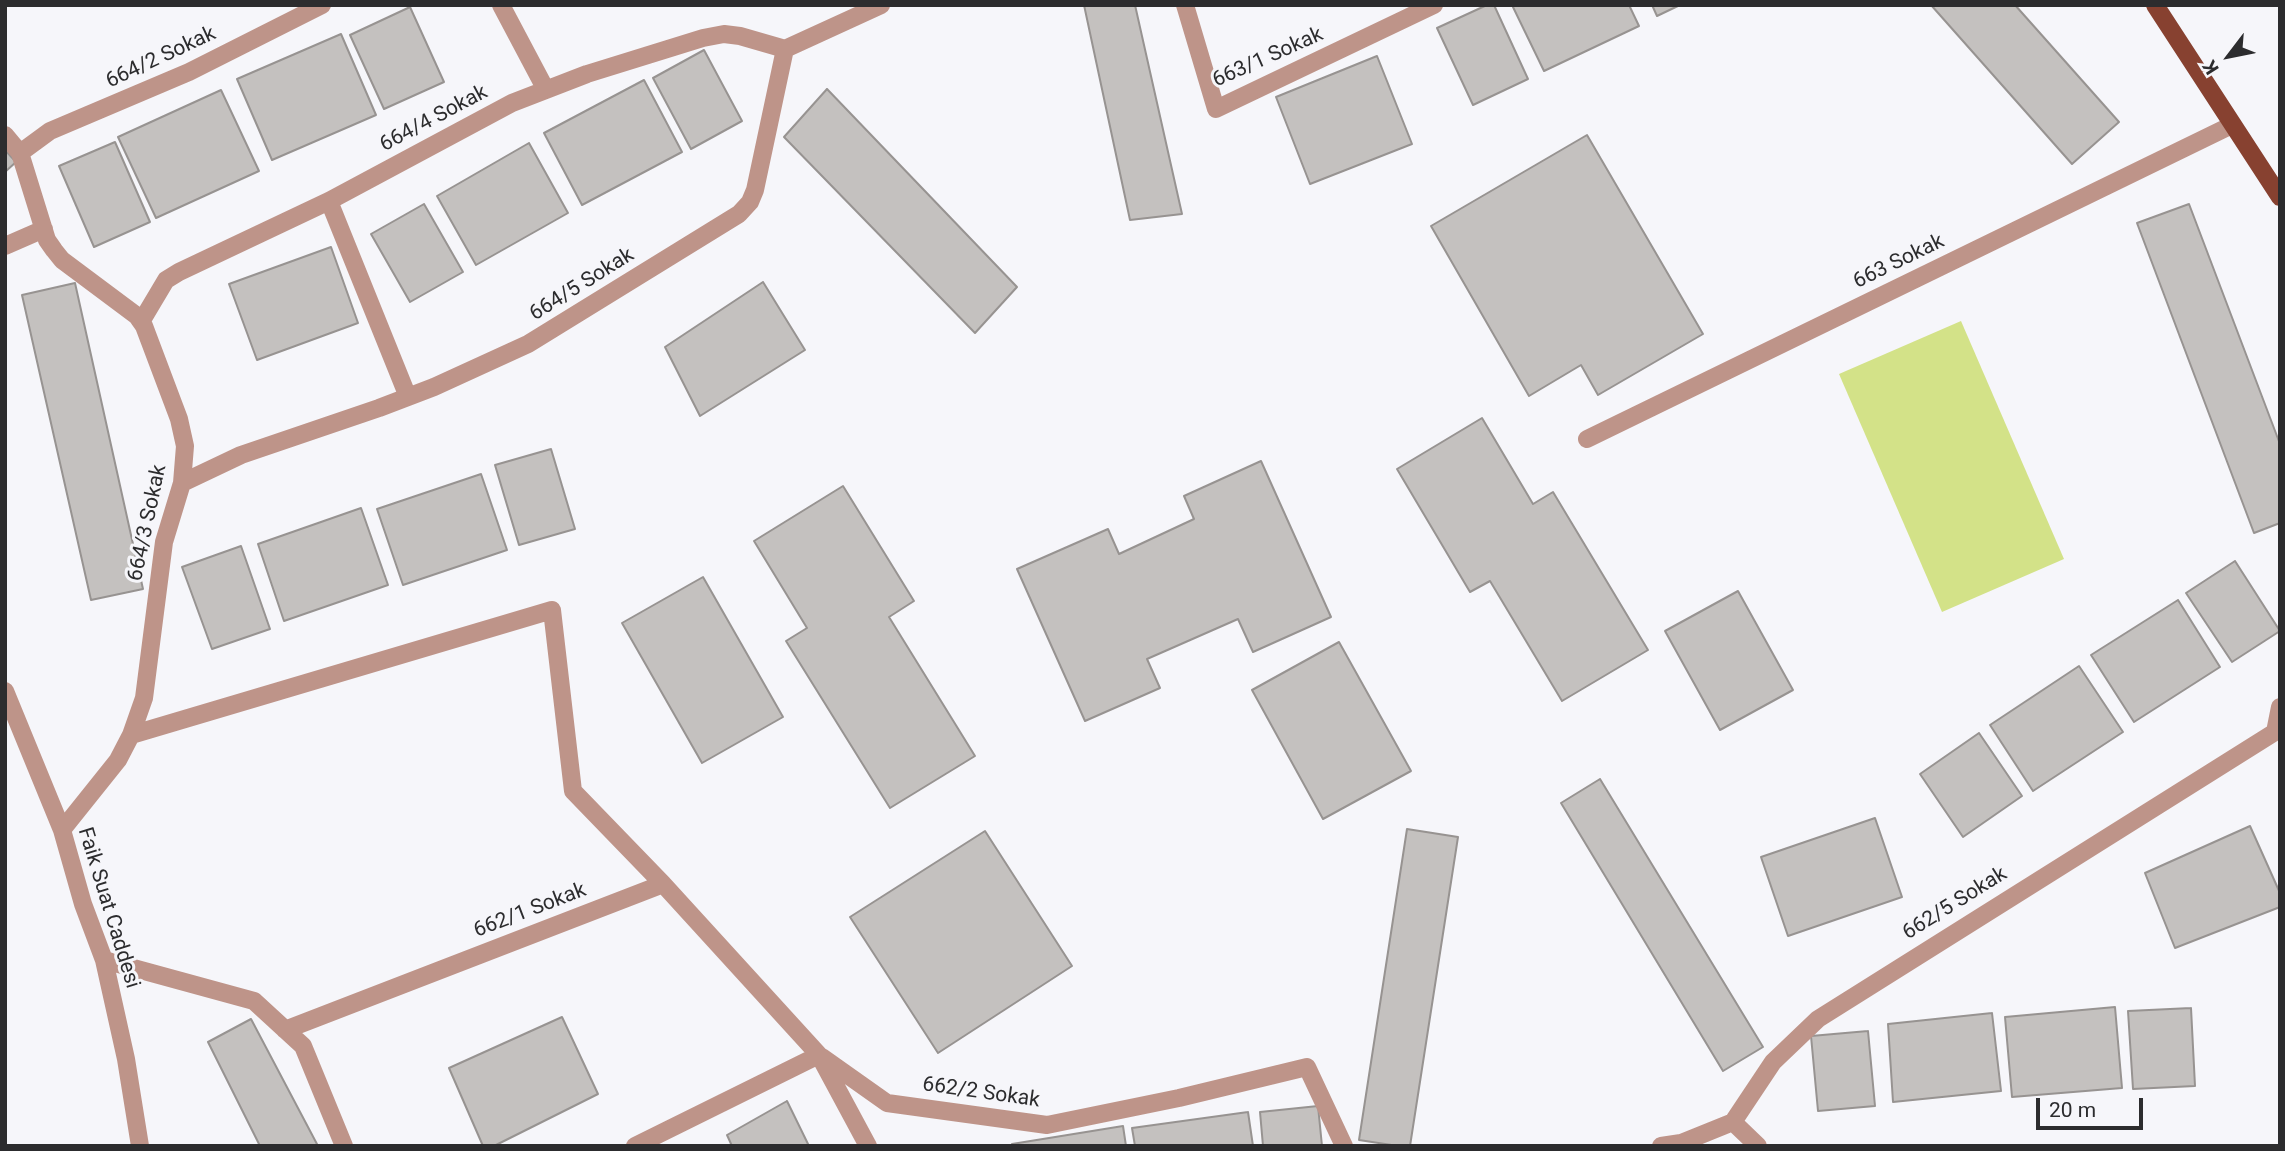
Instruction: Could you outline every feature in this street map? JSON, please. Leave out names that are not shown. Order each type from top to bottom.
[{"type":"main road","points":[[2155,5],[2280,197]]},
{"type":"street","name":"664/2 Sokak","points":[[20,153],[50,131],[189,72],[322,5]]},
{"type":"street","points":[[501,5],[546,90]]},
{"type":"street","points":[[785,49],[881,5]]},
{"type":"street","name":"663/1 Sokak","points":[[1185,5],[1216,109],[1434,5]]},
{"type":"street","name":"664/4 Sokak","points":[[141,322],[166,280],[329,201],[512,103],[671,47],[724,34],[764,41],[785,49]]},
{"type":"street","name":"664/5 Sokak","points":[[182,483],[241,455],[408,397],[544,336],[739,215],[750,202],[755,190],[785,49]]},
{"type":"street","name":"663 Sokak","points":[[1587,439],[2232,125]]},
{"type":"street","name":"664/3 Sokak","points":[[5,135],[20,153],[47,240],[62,260],[128,309],[141,322],[152,344],[185,446],[182,483],[164,542],[144,698],[118,760],[62,830]]},
{"type":"street","points":[[329,201],[408,397]]},
{"type":"street","points":[[5,246],[44,229]]},
{"type":"street","points":[[131,734],[552,610],[573,790],[820,1055],[868,1146]]},
{"type":"street","name":"Faik Suat Caddesi","points":[[5,691],[62,830],[83,904],[104,960],[126,1059],[140,1146]]},
{"type":"street","name":"662/5 Sokak","points":[[1733,1122],[1773,1062],[1818,1019],[2275,732],[2280,707]]},
{"type":"street","name":"662/1 Sokak","points":[[285,1030],[663,884]]},
{"type":"street","points":[[104,960],[254,1001],[303,1046],[344,1146]]},
{"type":"street","points":[[635,1146],[820,1055]]},
{"type":"street","name":"662/2 Sokak","points":[[820,1055],[887,1103],[1047,1125],[1178,1098],[1307,1067],[1344,1146]]},
{"type":"street","points":[[1661,1146],[1681,1143],[1733,1122],[1758,1146]]},
{"type":"green space","points":[[1961,321],[2064,559],[1942,612],[1839,374]]},
{"type":"building","points":[[1084,5],[1135,5],[1182,214],[1130,220]]},
{"type":"building","points":[[1487,5],[1494,5],[1528,79],[1473,105],[1437,28]]},
{"type":"building","points":[[1512,5],[1629,5],[1639,26],[1544,71]]},
{"type":"building","points":[[1652,5],[1680,5],[1657,16]]},
{"type":"building","points":[[1931,5],[2015,5],[2119,122],[2072,164]]},
{"type":"building","points":[[410,7],[444,82],[384,109],[350,35]]},
{"type":"building","points":[[341,34],[376,115],[272,160],[237,79]]},
{"type":"building","points":[[704,50],[742,121],[691,149],[653,78]]},
{"type":"building","points":[[1377,56],[1412,144],[1310,184],[1276,97]]},
{"type":"building","points":[[644,80],[682,152],[582,205],[544,133]]},
{"type":"building","points":[[827,89],[1017,287],[975,333],[784,137]]},
{"type":"building","points":[[221,90],[259,171],[156,218],[118,137]]},
{"type":"building","points":[[1587,135],[1703,334],[1598,395],[1581,365],[1529,396],[1431,226]]},
{"type":"building","points":[[115,142],[150,222],[94,247],[59,166]]},
{"type":"building","points":[[529,143],[568,213],[476,265],[437,196]]},
{"type":"building","points":[[5,150],[16,162],[5,172]]},
{"type":"building","points":[[424,204],[463,272],[410,302],[371,234]]},
{"type":"building","points":[[2189,204],[2280,444],[2280,523],[2254,533],[2137,223]]},
{"type":"building","points":[[331,247],[358,323],[257,360],[229,284]]},
{"type":"building","points":[[763,282],[805,350],[700,416],[665,347]]},
{"type":"building","points":[[75,283],[143,589],[91,600],[22,295]]},
{"type":"building","points":[[1482,418],[1533,504],[1553,492],[1648,650],[1562,701],[1490,581],[1470,592],[1397,469]]},
{"type":"building","points":[[551,449],[575,529],[519,545],[495,465]]},
{"type":"building","points":[[1261,461],[1331,617],[1253,652],[1238,619],[1147,659],[1160,688],[1085,721],[1017,569],[1108,529],[1119,554],[1194,519],[1184,496]]},
{"type":"building","points":[[481,474],[507,550],[403,585],[377,509]]},
{"type":"building","points":[[843,486],[914,601],[889,617],[975,756],[890,808],[786,641],[807,628],[754,541]]},
{"type":"building","points":[[361,508],[388,585],[284,621],[258,544]]},
{"type":"building","points":[[241,546],[270,629],[212,649],[182,567]]},
{"type":"building","points":[[2235,561],[2280,631],[2232,662],[2186,593]]},
{"type":"building","points":[[703,577],[783,717],[702,763],[622,623]]},
{"type":"building","points":[[1738,591],[1793,690],[1720,730],[1665,631]]},
{"type":"building","points":[[2178,600],[2220,667],[2134,722],[2091,655]]},
{"type":"building","points":[[1339,642],[1411,771],[1323,819],[1252,690]]},
{"type":"building","points":[[2079,666],[2123,732],[2033,791],[1990,725]]},
{"type":"building","points":[[1979,733],[2022,796],[1963,837],[1920,774]]},
{"type":"building","points":[[1600,779],[1763,1047],[1723,1071],[1561,803]]},
{"type":"building","points":[[1875,818],[1902,897],[1788,936],[1761,857]]},
{"type":"building","points":[[2250,826],[2280,893],[2280,907],[2175,948],[2145,873]]},
{"type":"building","points":[[1407,829],[1458,837],[1410,1146],[1398,1146],[1359,1140]]},
{"type":"building","points":[[985,831],[1072,966],[938,1053],[850,917]]},
{"type":"building","points":[[2115,1007],[2122,1088],[2012,1097],[2005,1017]]},
{"type":"building","points":[[2191,1008],[2195,1086],[2133,1089],[2128,1011]]},
{"type":"building","points":[[1992,1013],[2001,1091],[1893,1102],[1888,1024]]},
{"type":"building","points":[[562,1017],[598,1094],[494,1146],[483,1146],[449,1068]]},
{"type":"building","points":[[251,1019],[318,1146],[260,1146],[208,1042]]},
{"type":"building","points":[[1868,1031],[1875,1106],[1818,1111],[1811,1036]]},
{"type":"building","points":[[787,1101],[809,1146],[732,1146],[727,1135]]},
{"type":"building","points":[[1318,1106],[1322,1146],[1263,1146],[1260,1112]]},
{"type":"building","points":[[1248,1112],[1253,1146],[1135,1146],[1132,1128]]},
{"type":"building","points":[[1123,1126],[1126,1146],[1012,1146],[1012,1144]]}]
